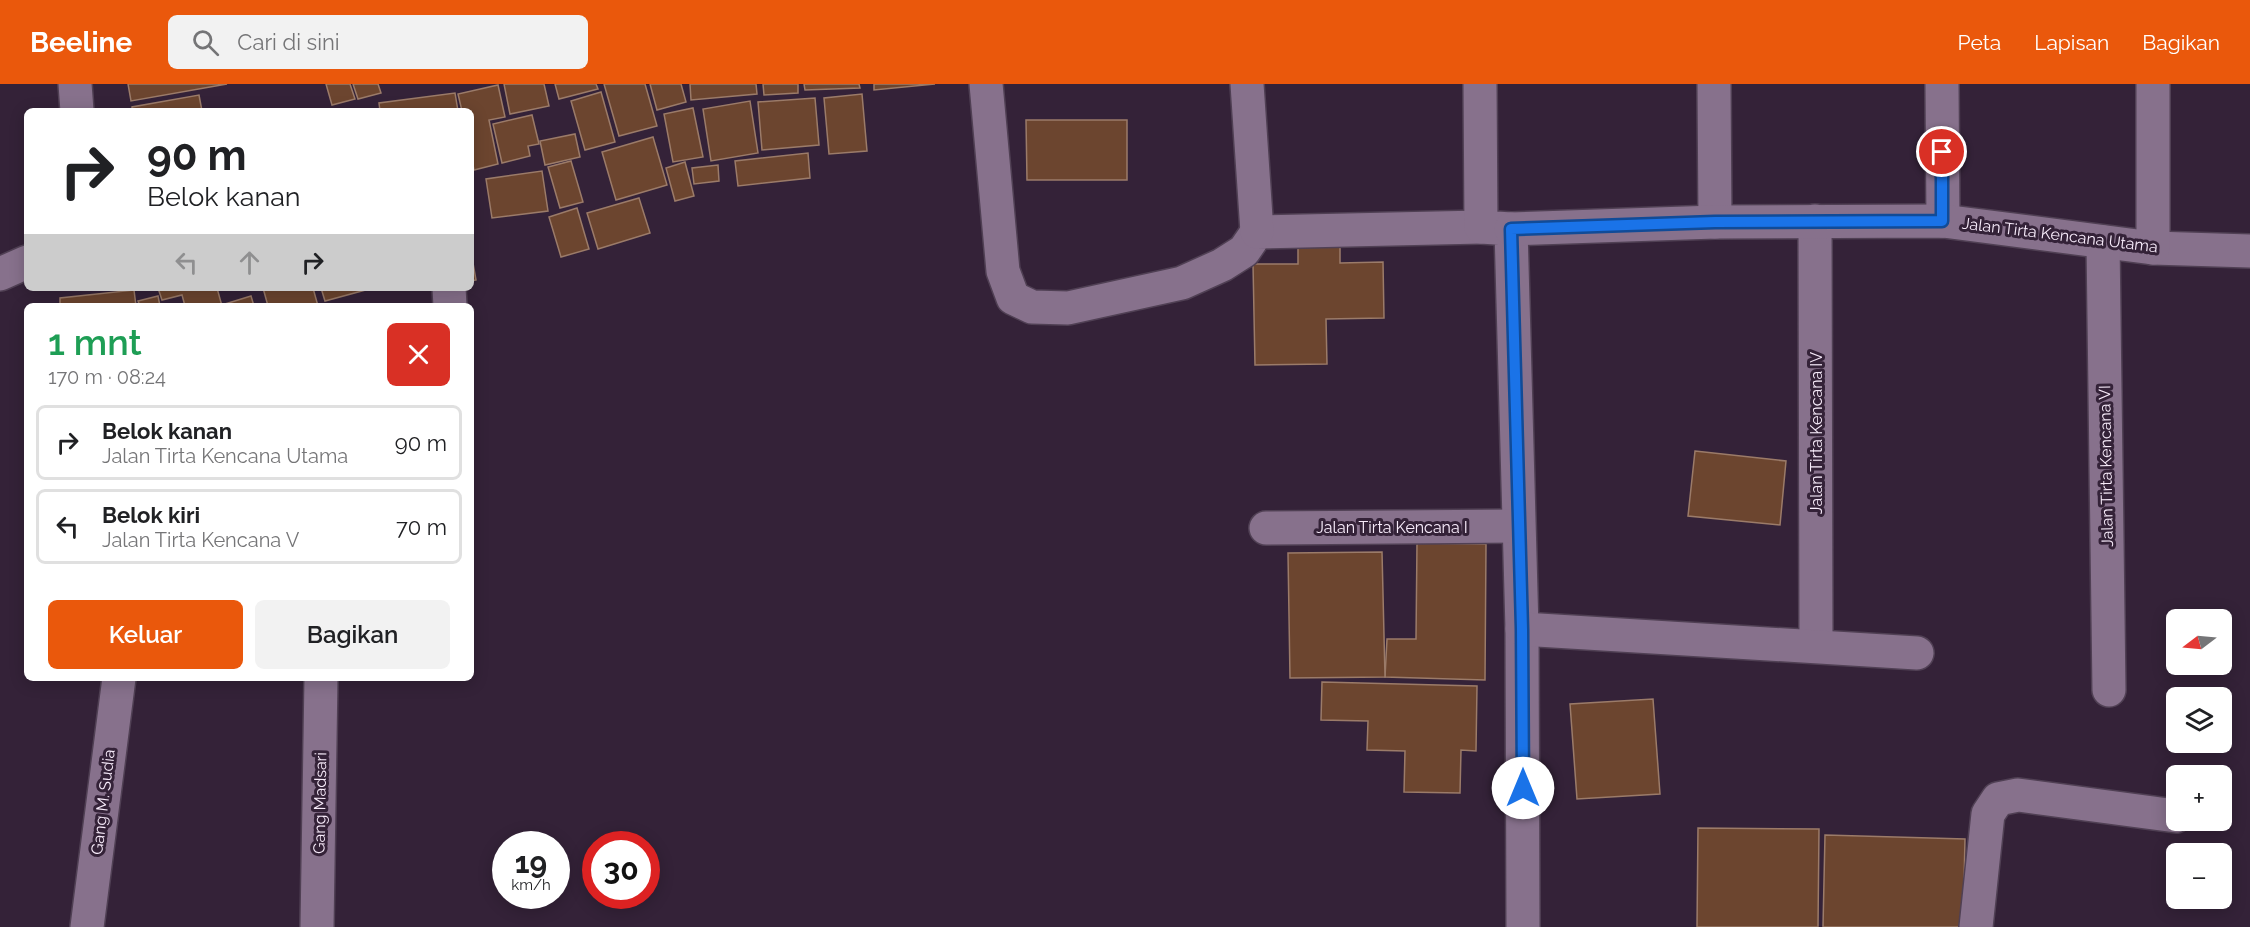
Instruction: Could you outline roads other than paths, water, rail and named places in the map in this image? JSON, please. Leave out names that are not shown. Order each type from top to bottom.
[{"type":"street","points":[[75,84],[77,108]]},
{"type":"street","points":[[986,84],[1003,271],[1013,298],[1032,307],[1068,308],[1182,283],[1222,265],[1244,251],[1257,232],[1247,84]]},
{"type":"street","points":[[1480,84],[1496,228],[1518,526],[1522,629],[1523,927]]},
{"type":"street","points":[[1713,84],[1715,222]]},
{"type":"street","points":[[1942,84],[1942,221]]},
{"type":"street","points":[[2153,84],[2153,248]]},
{"type":"street","name":"Jalan Tirta Kencana IV","points":[[1815,221],[1816,646]]},
{"type":"street","name":"Jalan Tirta Kencana Utama","points":[[1257,232],[1715,222],[1942,221],[2153,248],[2250,251]]},
{"type":"street","name":"Jalan Tirta Kencana VI","points":[[2103,242],[2109,690]]},
{"type":"street","points":[[0,274],[24,263]]},
{"type":"street","name":"Jalan Tirta Kencana I","points":[[1266,528],[1518,526]]},
{"type":"street","points":[[1522,629],[1917,653]]},
{"type":"street","name":"Gang M. Sudia","points":[[87,927],[119,681]]},
{"type":"street","name":"Gang Madsari","points":[[317,927],[321,681]]},
{"type":"street","points":[[1976,927],[1988,814],[1998,799],[2018,795],[2166,815]]}]
